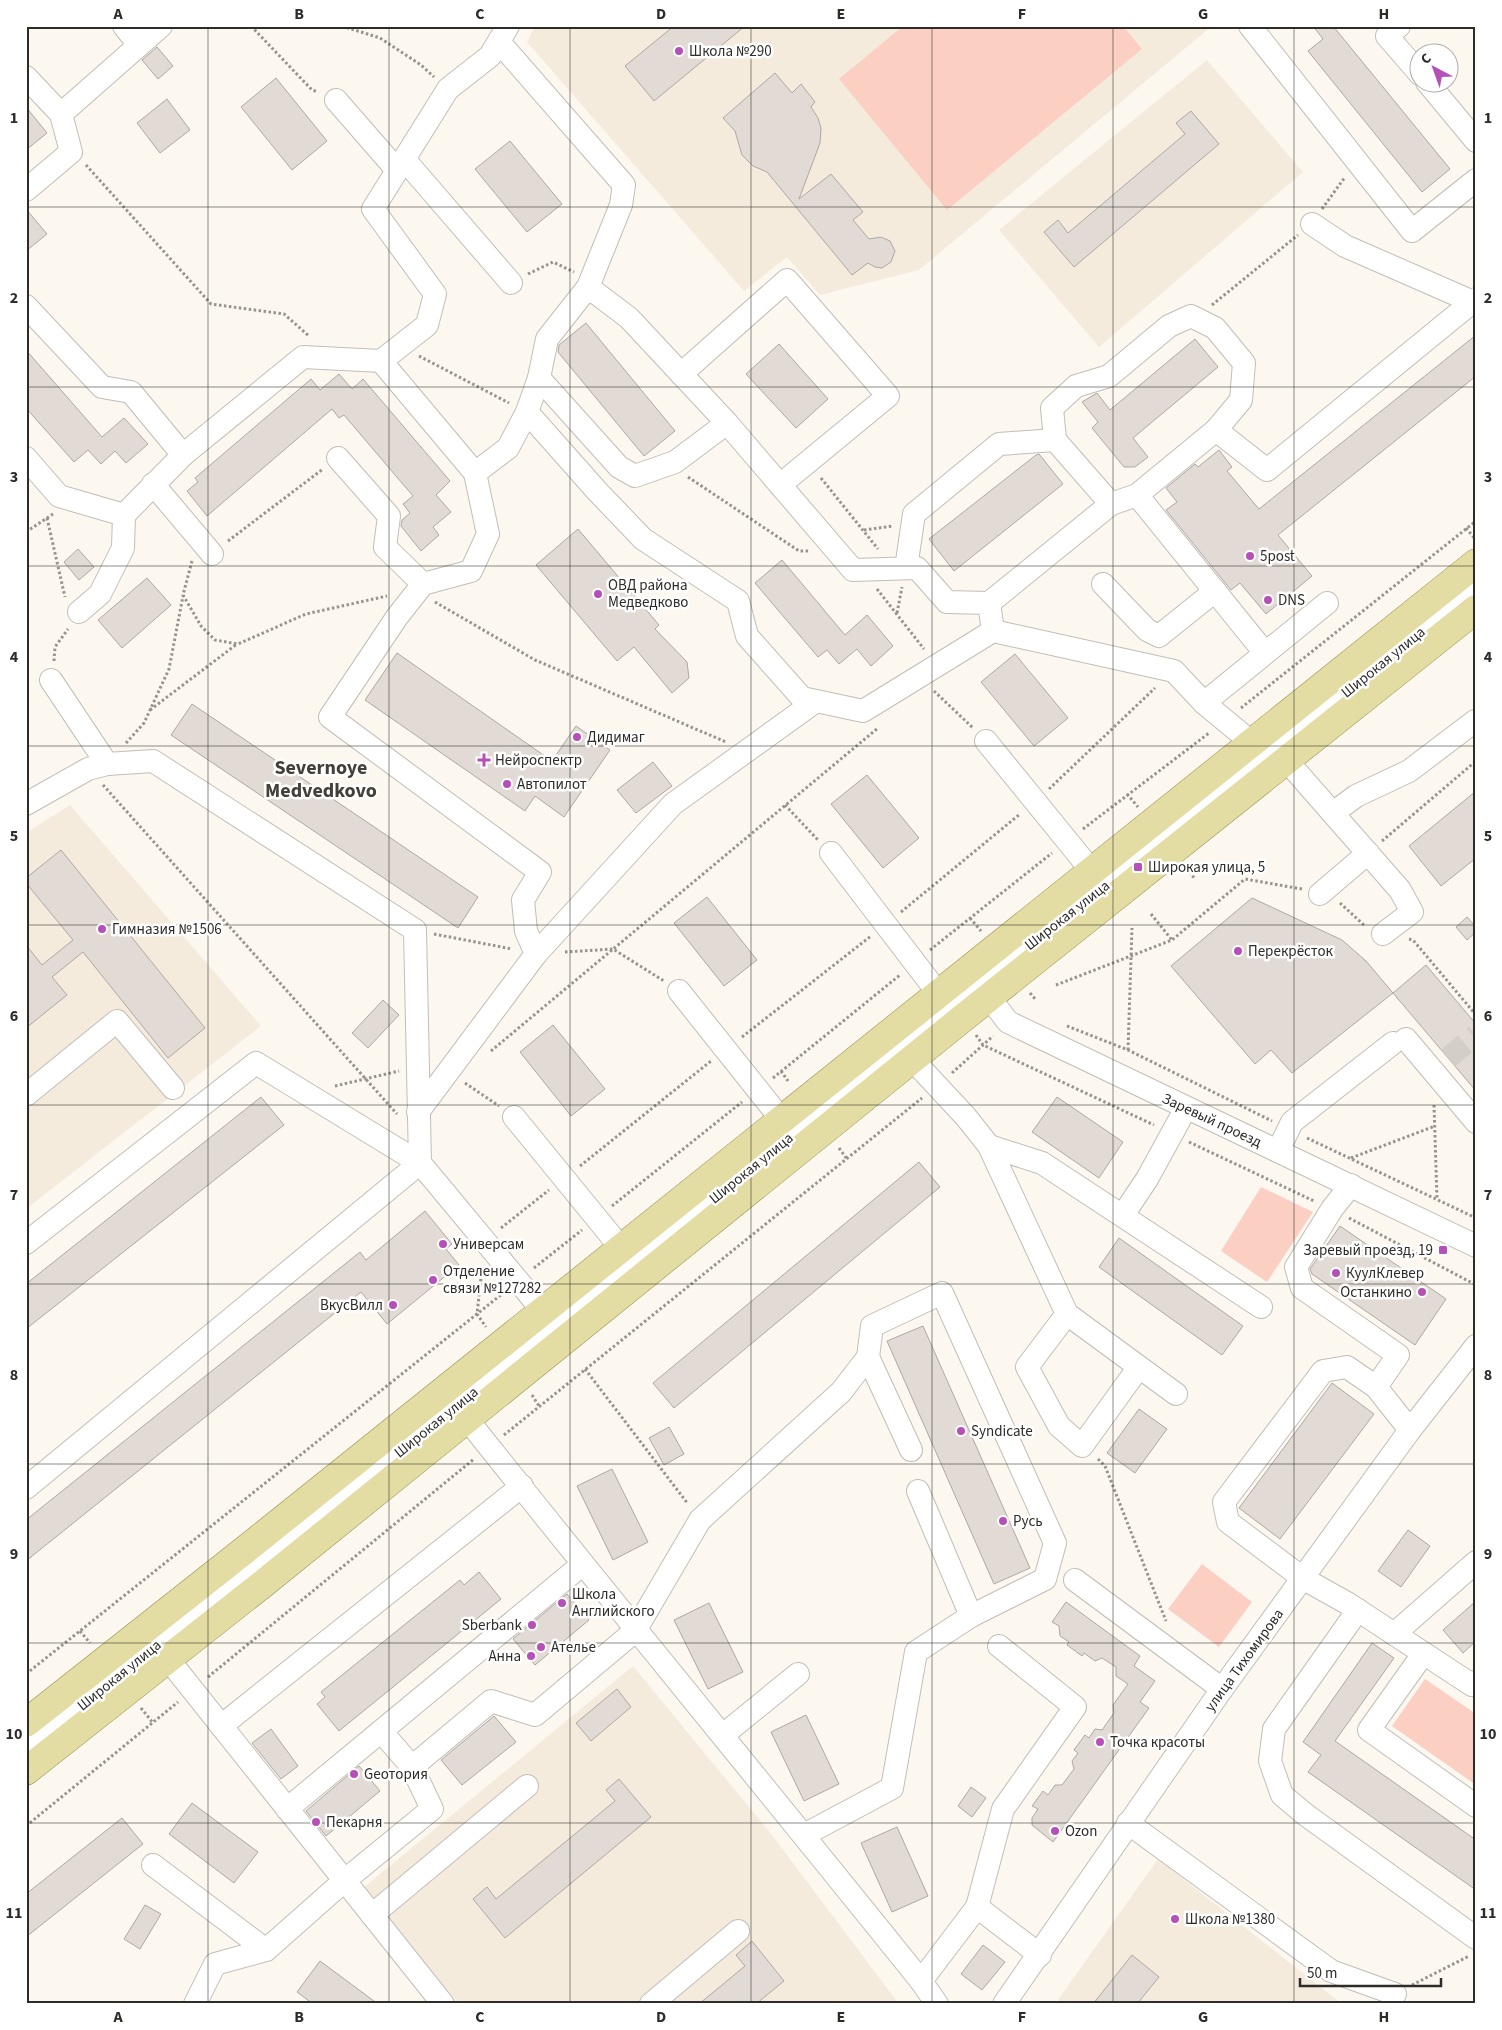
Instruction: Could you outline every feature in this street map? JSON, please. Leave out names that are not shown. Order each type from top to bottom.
[{"type":"main road","name":"Широкая улица","points":[[26,1723],[456,1381],[550,1329],[912,1059],[978,984],[1091,870],[1476,563]]},
{"type":"main road","name":"Широкая улица","points":[[26,1771],[168,1659],[476,1405],[550,1329],[621,1248],[938,993],[978,984],[1287,761],[1476,609]]},
{"type":"street","points":[[124,26],[140,45]]},
{"type":"street","points":[[61,114],[160,26]]},
{"type":"street","points":[[1250,26],[1412,231],[1476,180]]},
{"type":"street","points":[[1399,26],[1387,36],[1410,62]]},
{"type":"street","points":[[73,608],[100,594],[123,548],[124,514],[183,455],[303,357],[381,361],[427,325],[435,294],[373,209],[448,88],[490,56],[503,34],[624,185],[621,205],[589,284],[547,339],[539,378],[527,412],[508,448],[475,474]]},
{"type":"street","points":[[26,76],[61,114],[71,152],[26,190]]},
{"type":"street","points":[[1434,92],[1476,141]]},
{"type":"street","points":[[336,100],[401,165],[511,283]]},
{"type":"street","points":[[1216,430],[1268,470],[1474,300],[1345,246],[1312,224]]},
{"type":"street","points":[[681,374],[787,280],[888,396],[780,485]]},
{"type":"street","points":[[589,284],[629,318],[727,423],[853,570],[917,568],[947,602],[989,603],[1111,504],[1137,494],[1216,430],[1241,400],[1244,363],[1215,328],[1196,318],[1191,316],[1169,326],[1109,376],[1076,386],[1052,408],[1055,440],[1111,504]]},
{"type":"street","points":[[26,306],[102,387],[131,392],[183,455]]},
{"type":"street","points":[[381,361],[475,474],[488,534],[471,571],[416,592],[330,717],[540,872],[523,900],[526,930],[536,954]]},
{"type":"street","points":[[539,378],[619,468],[635,476],[675,462],[727,423]]},
{"type":"street","points":[[527,412],[597,491],[643,539],[738,601],[747,636],[802,698],[863,711],[933,676],[994,631],[1174,671],[1204,703],[1250,742]]},
{"type":"street","points":[[900,568],[914,514],[999,444],[1055,440]]},
{"type":"street","points":[[26,458],[59,496],[124,514]]},
{"type":"street","points":[[338,458],[389,516],[385,547],[416,592]]},
{"type":"street","points":[[154,484],[206,547]]},
{"type":"street","points":[[1137,494],[1265,653]]},
{"type":"street","points":[[1103,584],[1147,630],[1158,636],[1172,615],[1215,591]]},
{"type":"street","name":"Широкая улица","points":[[550,1329],[978,984],[1476,587]]},
{"type":"street","points":[[989,603],[994,631]]},
{"type":"street","points":[[1204,703],[1327,603]]},
{"type":"street","points":[[51,680],[98,767]]},
{"type":"street","points":[[418,1112],[536,954],[673,804],[816,701]]},
{"type":"street","points":[[1333,813],[1356,796],[1409,771],[1475,721]]},
{"type":"street","points":[[986,741],[1091,870]]},
{"type":"street","points":[[26,804],[98,767],[153,760],[414,930],[420,1163]]},
{"type":"street","points":[[1287,761],[1400,890],[1412,912],[1374,930]]},
{"type":"street","points":[[831,853],[938,993]]},
{"type":"street","points":[[1320,894],[1368,853]]},
{"type":"street","name":"Заревый проезд","points":[[978,984],[1008,1022],[1476,1246]]},
{"type":"street","points":[[679,991],[781,1119]]},
{"type":"street","points":[[26,1095],[117,1021],[173,1088]]},
{"type":"street","points":[[1278,1151],[1292,1122],[1399,1041],[1440,1065],[1476,1122]]},
{"type":"street","points":[[912,1059],[966,1117],[988,1146],[1067,1314],[1176,1394]]},
{"type":"street","points":[[26,1243],[256,1062],[420,1163],[485,1241],[550,1329]]},
{"type":"street","points":[[1123,1215],[1147,1178],[1186,1108]]},
{"type":"street","points":[[514,1117],[621,1248]]},
{"type":"street","points":[[988,1146],[1042,1163],[1261,1307]]},
{"type":"street","points":[[26,1488],[420,1163]]},
{"type":"street","points":[[1351,1185],[1332,1209],[1296,1267],[1302,1288],[1398,1355],[1376,1387]]},
{"type":"street","points":[[412,1767],[491,1701],[535,1715],[635,1630],[700,1520],[842,1392],[868,1358],[872,1326],[942,1293],[1055,1543],[1045,1579],[971,1616],[916,1652],[892,1788],[804,1835]]},
{"type":"street","points":[[1067,1314],[1027,1367],[1059,1426],[1082,1446],[1140,1367]]},
{"type":"street","name":"улица Тихомирова","points":[[1004,2004],[1222,1689],[1304,1579],[1410,1430],[1476,1346]]},
{"type":"street","points":[[868,1358],[911,1450]]},
{"type":"street","points":[[1410,1430],[1376,1387],[1347,1367],[1323,1371],[1224,1502],[1228,1522],[1304,1579],[1358,1610],[1472,1685],[1476,1682]]},
{"type":"street","points":[[456,1381],[469,1377],[476,1379],[476,1405],[489,1447],[635,1630],[922,1981],[937,2004]]},
{"type":"street","name":"Широкая улица","points":[[26,1749],[476,1405]]},
{"type":"street","points":[[221,1726],[522,1486]]},
{"type":"street","points":[[918,1491],[971,1616]]},
{"type":"street","points":[[1394,1634],[1476,1562]]},
{"type":"street","points":[[287,1809],[583,1564]]},
{"type":"street","points":[[1075,1580],[1222,1689]]},
{"type":"street","points":[[1358,1610],[1274,1729],[1270,1761],[1282,1795],[1306,1815],[1476,1938]]},
{"type":"street","points":[[922,1981],[977,1907],[1003,1809],[1076,1707],[999,1646]]},
{"type":"street","points":[[1423,1654],[1370,1730],[1476,1806]]},
{"type":"street","points":[[168,1659],[443,2004]]},
{"type":"street","points":[[723,1736],[798,1674]]},
{"type":"street","points":[[194,2004],[215,1964],[266,1950],[344,1881],[432,1809],[412,1767],[381,1731]]},
{"type":"street","points":[[372,1915],[527,1786]]},
{"type":"street","points":[[1128,1823],[1331,1971],[1395,1994]]},
{"type":"street","points":[[153,1865],[266,1950]]},
{"type":"street","points":[[977,1907],[1040,1954]]},
{"type":"street","points":[[651,2004],[738,1931]]},
{"type":"path","points":[[251,26],[312,90],[336,100]]},
{"type":"path","points":[[342,26],[380,38],[421,65],[448,88]]},
{"type":"path","points":[[71,152],[86,166],[211,304],[284,314],[333,358]]},
{"type":"path","points":[[1196,318],[1312,224],[1356,160]]},
{"type":"path","points":[[511,283],[554,262],[589,284]]},
{"type":"path","points":[[401,346],[527,412]]},
{"type":"path","points":[[338,458],[206,547],[183,595],[169,669],[144,723],[98,767],[419,1139]]},
{"type":"path","points":[[808,462],[864,531],[900,568]]},
{"type":"path","points":[[669,464],[799,551],[835,550]]},
{"type":"path","points":[[47,518],[73,608],[55,647],[51,680]]},
{"type":"path","points":[[864,531],[913,523]]},
{"type":"path","points":[[1466,528],[1476,540]]},
{"type":"path","points":[[862,570],[933,676],[986,741]]},
{"type":"path","points":[[150,710],[238,644],[306,614],[392,595],[416,592],[535,660],[746,750]]},
{"type":"path","points":[[183,595],[201,626],[215,640],[238,644]]},
{"type":"path","points":[[487,1328],[477,1314],[485,1241],[886,924],[1035,802],[1174,671]]},
{"type":"path","points":[[488,1053],[884,723]]},
{"type":"path","points":[[1368,853],[1476,761]]},
{"type":"path","points":[[1127,794],[1141,812]]},
{"type":"path","points":[[785,805],[831,853]]},
{"type":"path","points":[[1184,866],[1195,879]]},
{"type":"path","points":[[1056,986],[1172,940],[1245,879],[1320,894],[1345,905],[1374,930]]},
{"type":"path","points":[[1151,914],[1172,940]]},
{"type":"path","points":[[970,918],[981,932]]},
{"type":"path","points":[[1128,1050],[1132,928]]},
{"type":"path","points":[[1413,940],[1476,1015]]},
{"type":"path","points":[[1059,1022],[1128,1050],[1288,1129],[1476,1218]]},
{"type":"path","points":[[973,1030],[983,1045],[1332,1209],[1476,1285]]},
{"type":"path","points":[[26,1826],[584,1369],[937,1086],[993,1036]]},
{"type":"path","points":[[308,1094],[364,1077],[418,1067]]},
{"type":"path","points":[[781,1071],[788,1081]]},
{"type":"path","points":[[459,1078],[514,1117]]},
{"type":"path","points":[[1434,1100],[1437,1199]]},
{"type":"path","points":[[1350,1158],[1434,1126]]},
{"type":"path","points":[[834,1141],[847,1158]]},
{"type":"path","points":[[584,1369],[700,1520]]},
{"type":"path","points":[[529,1390],[539,1406]]},
{"type":"path","points":[[1082,1446],[1105,1466],[1166,1623],[1155,1640]]},
{"type":"path","points":[[141,1708],[153,1723]]},
{"type":"path","points":[[1395,1994],[1476,1953]]},
{"type":"shaded area","points":[[535,26],[1212,26],[919,270],[820,295],[787,257],[744,291],[527,42]]},
{"type":"shaded area","points":[[903,26],[1123,26],[1142,49],[947,210],[839,79]]},
{"type":"shaded area","points":[[1207,60],[1303,172],[1099,347],[999,230]]},
{"type":"shaded area","name":"Гимназия №1506","points":[[70,805],[261,1026],[26,1209],[26,833]]},
{"type":"shaded area","points":[[1261,1187],[1313,1212],[1267,1282],[1221,1251]]},
{"type":"shaded area","points":[[1202,1564],[1252,1602],[1219,1647],[1168,1609]]},
{"type":"shaded area","points":[[633,1666],[772,1835],[899,2004],[459,2004],[363,1888]]},
{"type":"shaded area","points":[[1425,1679],[1476,1714],[1476,1785],[1392,1726]]},
{"type":"shaded area","name":"Школа №1380","points":[[1158,1859],[1342,2004],[1055,2004]]},
{"type":"building","name":"Школа №290","points":[[674,26],[745,26],[654,101],[625,66]]},
{"type":"building","points":[[1313,26],[1333,26],[1450,169],[1422,192],[1308,51],[1323,39]]},
{"type":"building","points":[[157,47],[173,66],[158,79],[142,60]]},
{"type":"building","points":[[775,73],[792,93],[801,84],[815,102],[811,107],[818,118],[821,128],[820,143],[799,199],[831,174],[863,212],[853,220],[869,239],[881,237],[890,241],[895,251],[891,262],[882,268],[868,263],[852,275],[767,172],[753,166],[742,155],[735,131],[723,118]]},
{"type":"building","points":[[276,78],[327,141],[292,170],[241,107]]},
{"type":"building","points":[[167,99],[190,130],[160,153],[137,123]]},
{"type":"building","points":[[26,107],[47,133],[26,150]]},
{"type":"building","points":[[1191,111],[1219,144],[1074,267],[1044,232],[1058,220],[1068,233],[1185,134],[1176,123]]},
{"type":"building","points":[[510,141],[562,204],[527,232],[475,169]]},
{"type":"building","points":[[26,209],[47,234],[26,251]]},
{"type":"building","points":[[586,323],[675,431],[644,456],[558,352],[559,345]]},
{"type":"building","points":[[1476,335],[1476,376],[1278,535],[1312,576],[1266,614],[1240,583],[1231,590],[1166,510],[1177,502],[1166,488],[1195,464],[1198,467],[1219,450],[1232,467],[1227,471],[1259,509]]},
{"type":"building","points":[[1195,339],[1218,367],[1133,438],[1148,457],[1135,467],[1124,467],[1092,428],[1098,422],[1082,402],[1097,393],[1110,410]]},
{"type":"building","points":[[779,344],[828,399],[796,428],[746,374]]},
{"type":"building","points":[[26,350],[102,437],[124,418],[148,444],[126,463],[115,451],[101,464],[88,450],[74,462],[26,408]]},
{"type":"building","points":[[339,374],[352,389],[363,379],[450,481],[436,495],[451,512],[433,527],[439,535],[421,551],[401,526],[402,520],[410,513],[403,504],[413,496],[344,415],[339,418],[332,409],[207,516],[187,491],[198,482],[195,478],[311,379],[320,390]]},
{"type":"building","points":[[1039,454],[1063,484],[954,571],[929,539]]},
{"type":"building","points":[[578,529],[659,625],[655,629],[687,662],[689,678],[672,693],[634,647],[617,661],[536,565]]},
{"type":"building","points":[[78,549],[94,567],[79,580],[64,562]]},
{"type":"building","points":[[782,560],[845,635],[867,615],[893,646],[871,666],[857,649],[839,664],[827,650],[818,657],[755,583]]},
{"type":"building","points":[[147,578],[171,605],[122,648],[98,620]]},
{"type":"building","points":[[397,653],[552,761],[576,726],[610,750],[564,817],[535,796],[525,811],[365,700]]},
{"type":"building","points":[[1015,654],[1068,718],[1034,746],[981,682]]},
{"type":"building","points":[[192,704],[478,897],[458,928],[171,735]]},
{"type":"building","points":[[653,762],[672,786],[636,813],[617,790]]},
{"type":"building","points":[[867,775],[919,838],[883,868],[831,804]]},
{"type":"building","points":[[1476,791],[1476,858],[1441,886],[1409,846]]},
{"type":"building","points":[[61,850],[205,1028],[168,1058],[83,952],[52,977],[67,995],[26,1028],[26,945],[42,965],[73,940],[26,883],[26,878]]},
{"type":"building","points":[[707,897],[757,960],[724,986],[674,923]]},
{"type":"building","points":[[1252,898],[1342,940],[1366,961],[1393,993],[1292,1073],[1271,1050],[1255,1064],[1171,966]]},
{"type":"building","points":[[1467,917],[1476,927],[1476,932],[1467,940],[1456,927]]},
{"type":"building","points":[[1426,965],[1476,1024],[1476,1091],[1393,993]]},
{"type":"building","points":[[383,1000],[399,1015],[368,1048],[352,1033]]},
{"type":"building","points":[[553,1025],[605,1089],[571,1116],[520,1052]]},
{"type":"building","points":[[261,1097],[284,1125],[26,1329],[26,1284]]},
{"type":"building","points":[[1057,1097],[1123,1142],[1099,1178],[1032,1132]]},
{"type":"building","points":[[919,1162],[940,1187],[674,1408],[653,1383]]},
{"type":"building","points":[[425,1211],[452,1244],[446,1249],[459,1265],[387,1324],[361,1292],[26,1561],[26,1520],[360,1252],[366,1260]]},
{"type":"building","points":[[1340,1226],[1446,1299],[1415,1345],[1312,1274],[1310,1269]]},
{"type":"building","points":[[1119,1238],[1243,1326],[1222,1355],[1099,1267]]},
{"type":"building","points":[[923,1326],[1030,1568],[994,1584],[887,1341]]},
{"type":"building","points":[[1332,1383],[1374,1414],[1280,1539],[1239,1508]]},
{"type":"building","points":[[1139,1409],[1167,1429],[1135,1473],[1107,1453]]},
{"type":"building","points":[[669,1427],[684,1454],[664,1465],[649,1438]]},
{"type":"building","points":[[612,1469],[648,1542],[613,1560],[577,1486]]},
{"type":"building","points":[[1408,1530],[1430,1546],[1401,1587],[1378,1571]]},
{"type":"building","points":[[479,1572],[501,1599],[339,1731],[317,1704],[325,1697],[321,1692],[460,1580],[464,1585]]},
{"type":"building","points":[[567,1594],[589,1620],[535,1665],[513,1639]]},
{"type":"building","points":[[1476,1601],[1476,1641],[1463,1653],[1443,1630]]},
{"type":"building","points":[[1066,1602],[1140,1656],[1134,1666],[1155,1681],[1140,1702],[1149,1708],[1053,1842],[1032,1825],[1032,1818],[1038,1809],[1032,1806],[1043,1791],[1048,1795],[1055,1785],[1062,1785],[1074,1769],[1072,1761],[1078,1753],[1074,1750],[1085,1735],[1089,1738],[1095,1729],[1102,1730],[1114,1713],[1113,1705],[1128,1684],[1116,1676],[1116,1667],[1102,1658],[1095,1661],[1084,1653],[1082,1656],[1067,1645],[1069,1642],[1060,1636],[1059,1626],[1052,1622]]},
{"type":"building","points":[[709,1603],[743,1672],[708,1689],[674,1620]]},
{"type":"building","points":[[1372,1643],[1394,1658],[1335,1741],[1476,1840],[1476,1890],[1308,1772],[1321,1755],[1303,1742]]},
{"type":"building","points":[[617,1689],[631,1707],[591,1741],[576,1723]]},
{"type":"building","points":[[806,1715],[839,1784],[804,1801],[771,1732]]},
{"type":"building","points":[[494,1716],[516,1742],[462,1785],[441,1760]]},
{"type":"building","points":[[271,1729],[298,1766],[281,1779],[252,1743]]},
{"type":"building","points":[[359,1766],[380,1791],[326,1836],[306,1811]]},
{"type":"building","points":[[619,1779],[651,1817],[505,1938],[473,1899],[487,1887],[496,1899],[615,1801],[606,1790]]},
{"type":"building","points":[[971,1787],[986,1798],[972,1817],[958,1806]]},
{"type":"building","points":[[192,1803],[258,1852],[234,1883],[169,1834]]},
{"type":"building","points":[[122,1818],[143,1844],[26,1937],[26,1894]]},
{"type":"building","points":[[897,1827],[928,1896],[892,1912],[861,1843]]},
{"type":"building","points":[[145,1905],[161,1914],[140,1949],[124,1939]]},
{"type":"building","points":[[752,1941],[784,1981],[756,2004],[699,2004],[745,1966],[736,1955]]},
{"type":"building","points":[[983,1945],[1005,1962],[982,1990],[961,1974]]},
{"type":"building","points":[[1132,1955],[1159,1977],[1137,2004],[1093,2004]]},
{"type":"building","points":[[320,1961],[378,2004],[313,2004],[297,1992]]},
{"type":"tunnel","points":[[1448,1058],[1476,1035]]},
{"type":"place","name":"Школа №290","points":[[679,51]]},
{"type":"place","name":"5post","points":[[1250,556]]},
{"type":"place","name":"ОВД района Медведково","points":[[598,594]]},
{"type":"place","name":"DNS","points":[[1268,600]]},
{"type":"place","name":"Дидимаг","points":[[577,737]]},
{"type":"place","name":"Нейроcпектр","points":[[484,760]]},
{"type":"place","name":"Автопилот","points":[[507,784]]},
{"type":"place","name":"Широкая улица, 5","points":[[1138,867]]},
{"type":"place","name":"Гимназия №1506","points":[[102,929]]},
{"type":"place","name":"Перекрёсток","points":[[1238,951]]},
{"type":"place","name":"Универсам","points":[[443,1244]]},
{"type":"place","name":"Заревый проезд, 19","points":[[1443,1250]]},
{"type":"place","name":"КуулКлевер","points":[[1336,1273]]},
{"type":"place","name":"Отделение связи №127282","points":[[433,1280]]},
{"type":"place","name":"Останкино","points":[[1422,1292]]},
{"type":"place","name":"ВкусВилл","points":[[393,1305]]},
{"type":"place","name":"Syndicate","points":[[961,1431]]},
{"type":"place","name":"Русь","points":[[1003,1521]]},
{"type":"place","name":"Школа Английского","points":[[562,1603]]},
{"type":"place","name":"Sberbank","points":[[532,1625]]},
{"type":"place","name":"Ателье","points":[[541,1647]]},
{"type":"place","name":"Анна","points":[[531,1656]]},
{"type":"place","name":"Точка красоты","points":[[1100,1742]]},
{"type":"place","name":"Gеотория","points":[[354,1774]]},
{"type":"place","name":"Пекарня","points":[[316,1822]]},
{"type":"place","name":"Ozon","points":[[1055,1831]]},
{"type":"place","name":"Школа №1380","points":[[1175,1919]]},
{"type":"district","name":"Severnoye Medvedkovo","points":[[321,778]]}]
